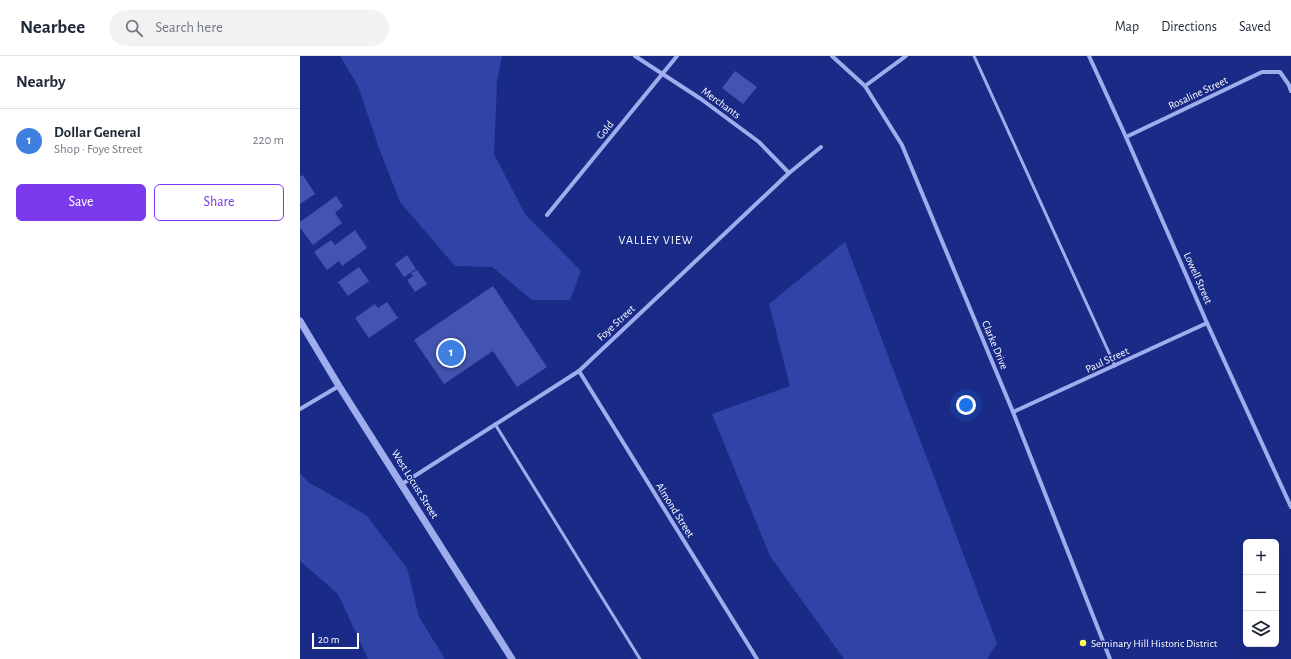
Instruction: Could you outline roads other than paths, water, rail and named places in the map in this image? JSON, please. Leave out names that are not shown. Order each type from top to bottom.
[{"type":"street","name":"Merchants","points":[[635,56],[701,99],[759,142],[789,173]]},
{"type":"street","name":"Gold","points":[[547,215],[677,56]]},
{"type":"street","name":"Clarke Drive","points":[[832,56],[865,86],[902,145],[1013,412],[1110,659]]},
{"type":"street","points":[[865,86],[906,56]]},
{"type":"street","name":"Lowell Street","points":[[1089,56],[1207,323],[1291,507]]},
{"type":"street","name":"Rosaline Street","points":[[1126,137],[1262,72],[1280,72],[1289,85],[1291,91]]},
{"type":"street","name":"Foye Street","points":[[402,484],[579,370],[789,173],[821,147]]},
{"type":"street","name":"West Locust Street","points":[[300,321],[339,386],[512,659]]},
{"type":"street","name":"Paul Street","points":[[1013,412],[1207,323]]},
{"type":"street","name":"Almond Street","points":[[579,370],[757,659]]},
{"type":"street","points":[[300,409],[339,386]]},
{"type":"lane","points":[[974,56],[1115,366]]},
{"type":"lane","points":[[495,424],[640,659]]},
{"type":"place","name":"Dollar General","points":[[451,353]]},
{"type":"place","name":"Seminary Hill Historic District","points":[[1083,643]]},
{"type":"district","name":"VALLEY VIEW","points":[[656,240]]}]
